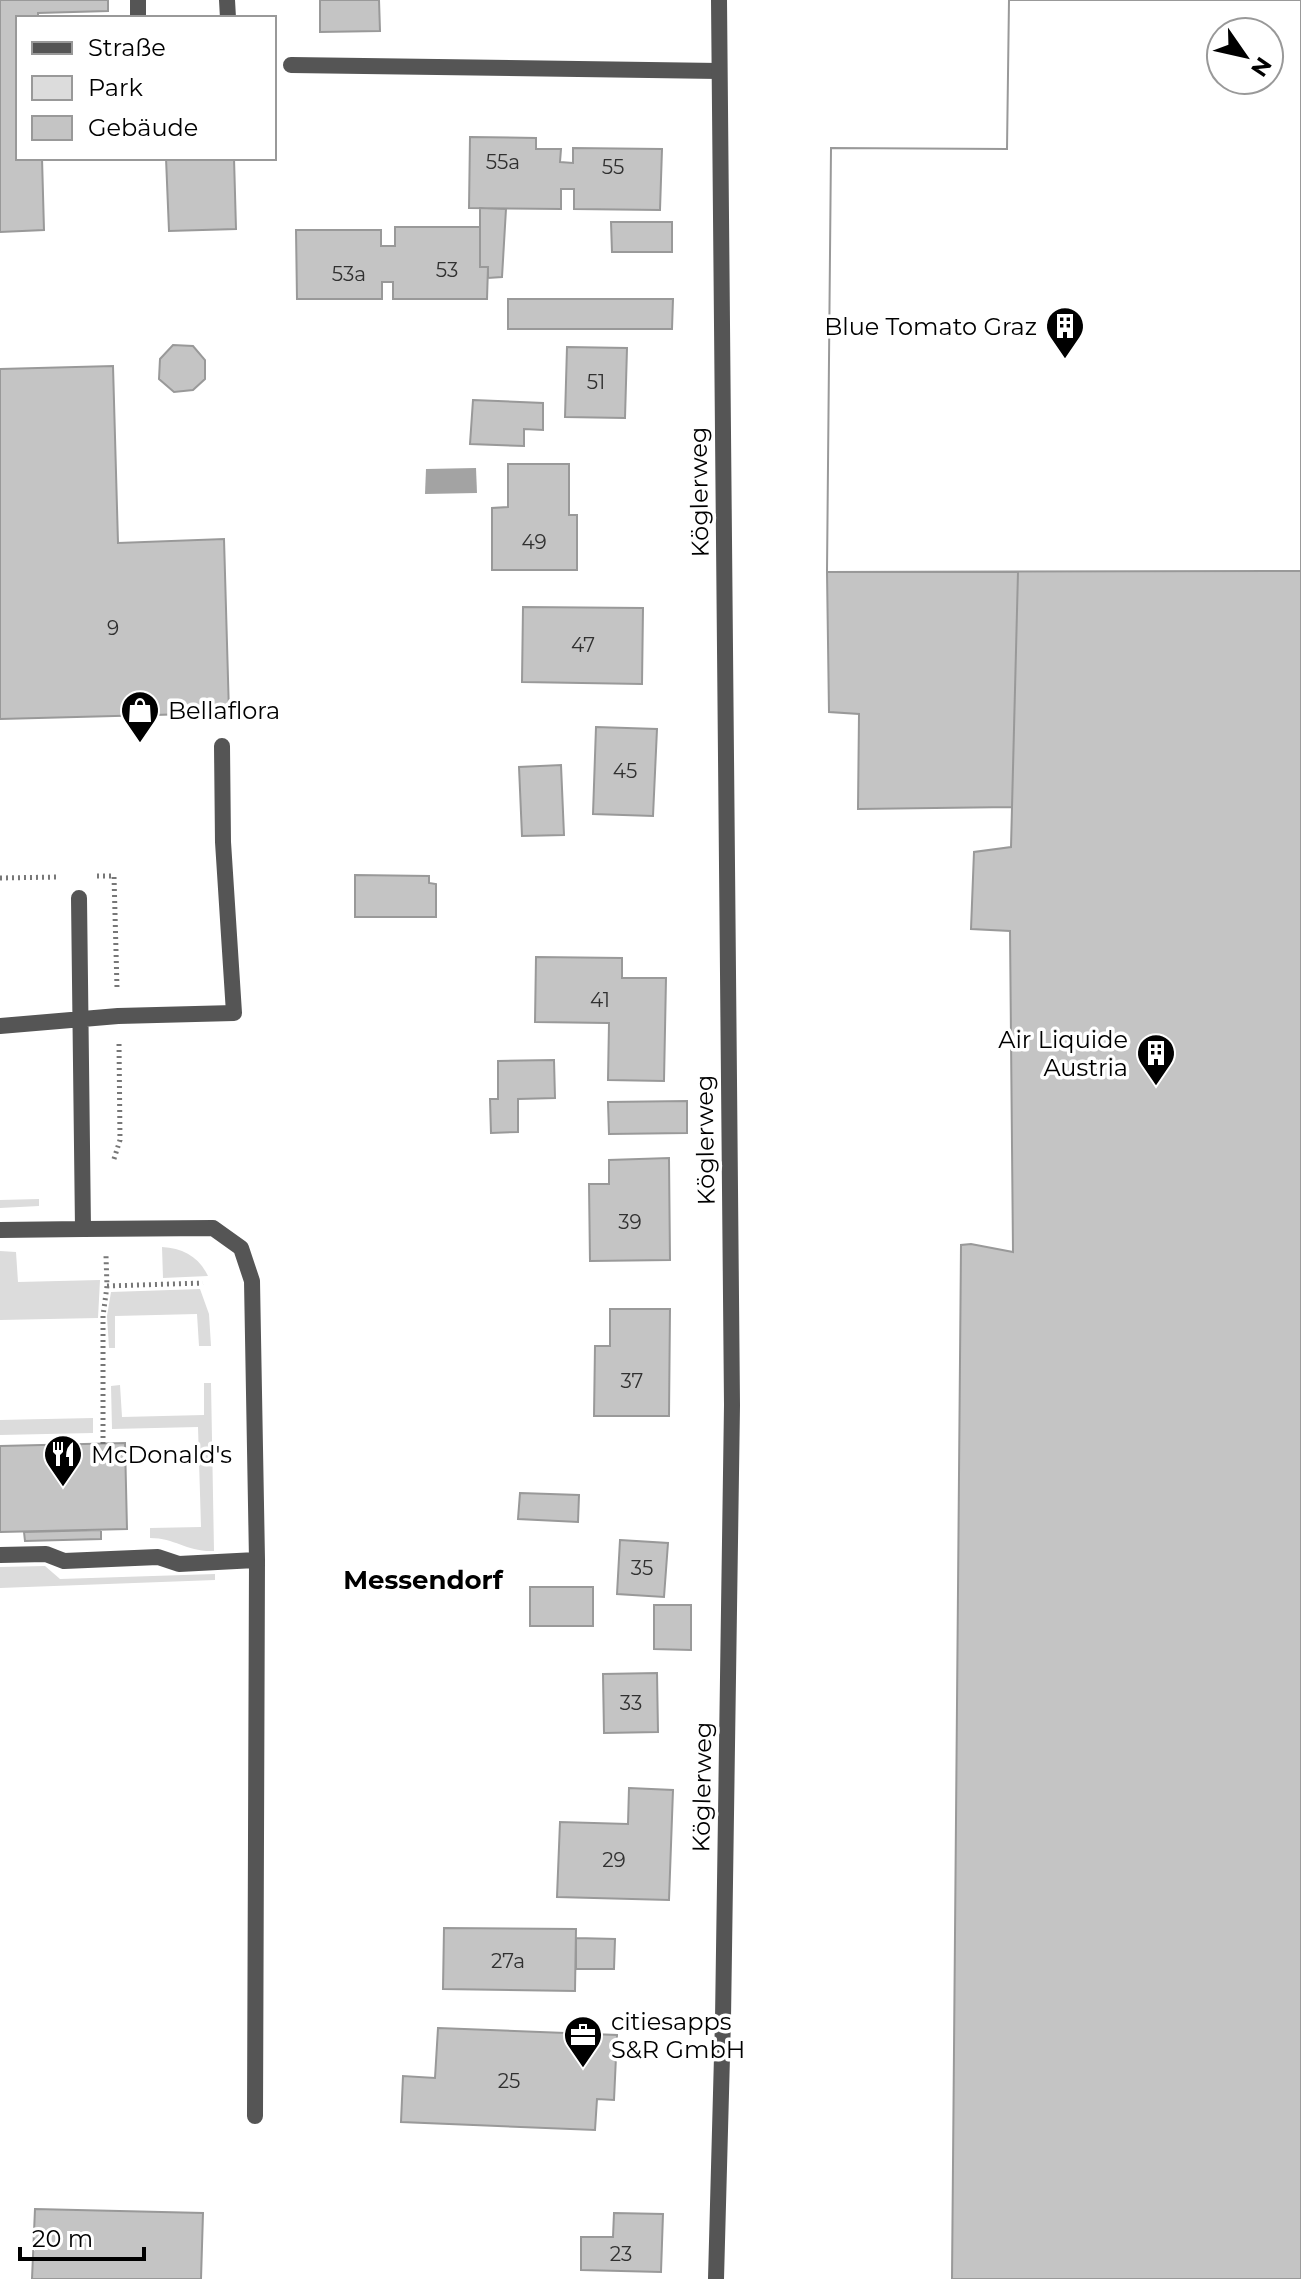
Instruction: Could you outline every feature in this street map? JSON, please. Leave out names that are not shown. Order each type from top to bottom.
[{"type":"street","name":"Köglerweg","points":[[716,2279],[732,1405],[719,0]]},
{"type":"street","points":[[291,65],[719,71]]},
{"type":"street","points":[[0,1026],[81,1019],[234,1013],[223,842],[222,746]]},
{"type":"street","points":[[79,898],[83,1229]]},
{"type":"street","points":[[0,1230],[213,1228],[241,1248],[252,1281],[257,1560],[255,2116]]},
{"type":"street","points":[[0,1555],[46,1554],[64,1561],[158,1557],[179,1564],[257,1560]]},
{"type":"path","points":[[107,1286],[203,1283]]},
{"type":"green space","points":[[39,1199],[39,1206],[0,1208],[0,1200]]},
{"type":"green space","points":[[162,1247],[190,1255],[208,1276],[163,1278]]},
{"type":"green space","points":[[0,1251],[16,1252],[18,1282],[100,1280],[98,1318],[0,1320]]},
{"type":"green space","points":[[200,1289],[209,1314],[211,1346],[199,1346],[197,1314],[115,1316],[115,1348],[109,1348],[107,1316],[111,1292]]},
{"type":"green space","points":[[204,1383],[211,1383],[214,1551],[150,1538],[150,1528],[201,1527],[198,1427],[112,1429],[111,1386],[120,1385],[122,1417],[204,1415]]},
{"type":"green space","points":[[93,1418],[93,1433],[0,1435],[0,1420]]},
{"type":"green space","points":[[45,1566],[60,1579],[215,1574],[215,1580],[0,1588],[0,1567]]},
{"type":"shaded area","points":[[476,468],[477,493],[425,494],[426,469]]},
{"type":"building","points":[[0,0],[108,0],[108,11],[16,16],[16,160],[42,160],[44,230],[0,232]]},
{"type":"building","points":[[320,0],[379,0],[380,31],[320,32]]},
{"type":"building","name":"Air Liquide Austria","points":[[1009,0],[1301,0],[1301,2279],[952,2279],[961,1245],[1013,1252],[1010,931],[971,929],[974,852],[1011,847],[1018,572],[827,572],[831,148],[1007,149]]},
{"type":"building","name":"Blue Tomato Graz","points":[[1009,0],[1301,0],[1301,571],[827,572],[831,148],[1007,149]]},
{"type":"building","points":[[470,137],[536,138],[536,149],[561,149],[560,162],[573,163],[573,148],[662,149],[660,210],[574,209],[574,189],[561,189],[561,209],[469,208]]},
{"type":"building","points":[[166,160],[234,160],[236,229],[169,231]]},
{"type":"building","points":[[480,208],[506,209],[502,277],[488,278],[488,267],[480,267]]},
{"type":"building","points":[[611,222],[672,222],[672,252],[612,252]]},
{"type":"building","points":[[395,227],[480,227],[480,267],[488,267],[487,299],[393,299],[393,282],[382,282],[382,299],[297,299],[296,230],[381,230],[381,246],[395,246]]},
{"type":"building","points":[[508,299],[673,299],[672,329],[508,329]]},
{"type":"building","points":[[173,345],[193,346],[205,360],[205,379],[193,390],[174,392],[159,379],[160,359]]},
{"type":"building","points":[[567,347],[627,348],[625,418],[565,417]]},
{"type":"building","points":[[113,366],[118,543],[224,539],[229,713],[0,719],[0,369]]},
{"type":"building","points":[[473,400],[543,403],[543,430],[524,429],[524,446],[470,444]]},
{"type":"building","points":[[508,464],[569,464],[569,515],[577,515],[577,570],[492,570],[492,508],[508,507]]},
{"type":"building","points":[[827,572],[1018,572],[1012,807],[858,809],[859,714],[829,712]]},
{"type":"building","points":[[523,607],[643,608],[642,684],[522,682]]},
{"type":"building","points":[[596,727],[657,729],[653,816],[593,814]]},
{"type":"building","points":[[561,765],[564,835],[522,836],[519,767]]},
{"type":"building","points":[[355,875],[429,876],[429,883],[436,884],[436,917],[355,917]]},
{"type":"building","points":[[536,957],[622,958],[622,978],[666,978],[664,1081],[608,1080],[609,1023],[535,1022]]},
{"type":"building","points":[[554,1060],[555,1098],[518,1099],[518,1132],[491,1133],[490,1099],[498,1099],[498,1061]]},
{"type":"building","points":[[687,1101],[687,1133],[609,1134],[608,1102]]},
{"type":"building","points":[[669,1158],[670,1260],[590,1261],[589,1184],[609,1184],[609,1160]]},
{"type":"building","points":[[610,1309],[670,1309],[669,1416],[594,1416],[595,1346],[610,1346]]},
{"type":"building","name":"McDonald's","points":[[125,1443],[127,1529],[0,1532],[0,1446]]},
{"type":"building","points":[[520,1493],[579,1495],[578,1522],[518,1519]]},
{"type":"building","points":[[101,1530],[101,1539],[25,1541],[24,1532]]},
{"type":"building","points":[[620,1540],[668,1543],[664,1597],[617,1594]]},
{"type":"building","points":[[530,1587],[593,1587],[593,1626],[530,1626]]},
{"type":"building","points":[[654,1605],[691,1605],[691,1650],[654,1649]]},
{"type":"building","points":[[657,1673],[658,1732],[604,1733],[603,1674]]},
{"type":"building","points":[[629,1788],[673,1790],[669,1900],[557,1897],[560,1822],[628,1824]]},
{"type":"building","points":[[444,1928],[576,1929],[575,1991],[443,1989]]},
{"type":"building","points":[[576,1938],[615,1939],[614,1969],[576,1969]]},
{"type":"building","points":[[438,2028],[617,2035],[614,2100],[597,2099],[595,2130],[401,2122],[403,2076],[435,2078]]},
{"type":"building","points":[[35,2209],[203,2213],[201,2279],[32,2279]]},
{"type":"building","points":[[614,2213],[663,2214],[661,2272],[581,2270],[581,2237],[613,2237]]},
{"type":"place","name":"Blue Tomato Graz","points":[[1065,360]]},
{"type":"place","name":"Bellaflora","points":[[140,744]]},
{"type":"place","name":"Air Liquide Austria","points":[[1156,1087]]},
{"type":"place","name":"McDonald's","points":[[63,1488]]},
{"type":"place","name":"citiesapps S&R GmbH","points":[[583,2069]]},
{"type":"district","name":"Messendorf","points":[[423,1580]]}]
